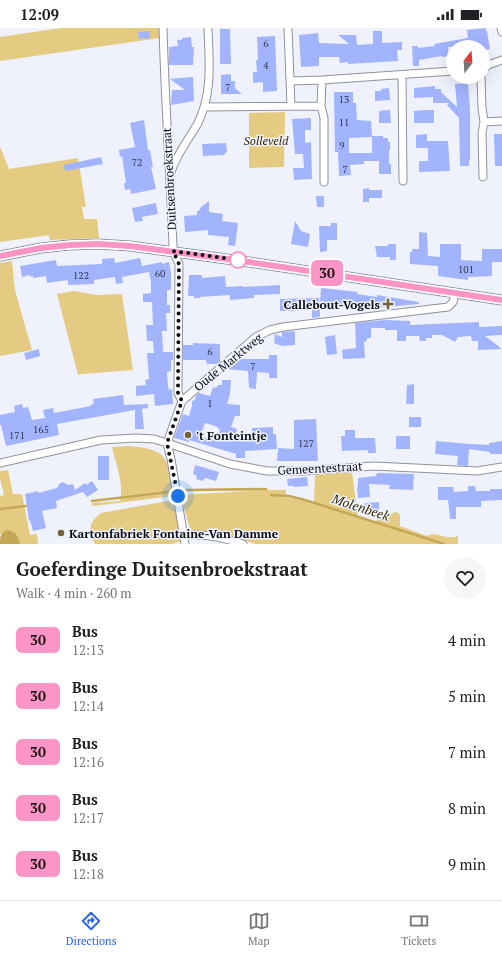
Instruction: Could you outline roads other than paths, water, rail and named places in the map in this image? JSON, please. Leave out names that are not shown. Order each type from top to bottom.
[{"type":"street","name":"Duitsenbroekstraat","points":[[163,28],[173,251],[179,264],[178,393],[182,401]]},
{"type":"street","points":[[170,174],[174,162],[198,122],[209,88],[208,28]]},
{"type":"street","points":[[288,28],[291,106]]},
{"type":"street","points":[[501,28],[502,32]]},
{"type":"street","points":[[490,64],[502,60]]},
{"type":"street","points":[[291,81],[446,72]]},
{"type":"street","points":[[402,75],[403,182]]},
{"type":"street","points":[[322,80],[321,106],[324,118],[324,182]]},
{"type":"street","points":[[481,84],[484,122],[482,133],[483,177]]},
{"type":"street","points":[[204,107],[321,106]]},
{"type":"street","points":[[484,122],[502,121]]},
{"type":"street","points":[[0,256],[62,246],[98,244],[130,246],[173,251],[502,300]]},
{"type":"street","name":"Oude Marktweg","points":[[167,443],[182,401],[256,337],[270,330],[283,327],[448,307],[453,302],[455,293]]},
{"type":"street","name":"Gemeentestraat","points":[[0,463],[102,440],[136,438],[154,439],[230,464],[275,471],[302,471],[374,466],[477,471],[502,467]]},
{"type":"street","points":[[167,443],[186,544]]},
{"type":"street","points":[[184,535],[206,534],[244,544]]},
{"type":"waterway","name":"Molenbeek","points":[[92,501],[186,490],[266,489]]},
{"type":"waterway","name":"Molenbeek","points":[[271,495],[289,496],[305,500],[444,544]]},
{"type":"waterway","name":"Molenbeek","points":[[0,509],[26,506]]},
{"type":"place","name":"Callebout-Vogels","points":[[388,304]]},
{"type":"place","name":"'t Fonteintje","points":[[188,435]]},
{"type":"place","name":"Kartonfabriek Fontaine-Van Damme","points":[[61,533]]},
{"type":"park label","name":"Solleveld","points":[[266,140]]}]
